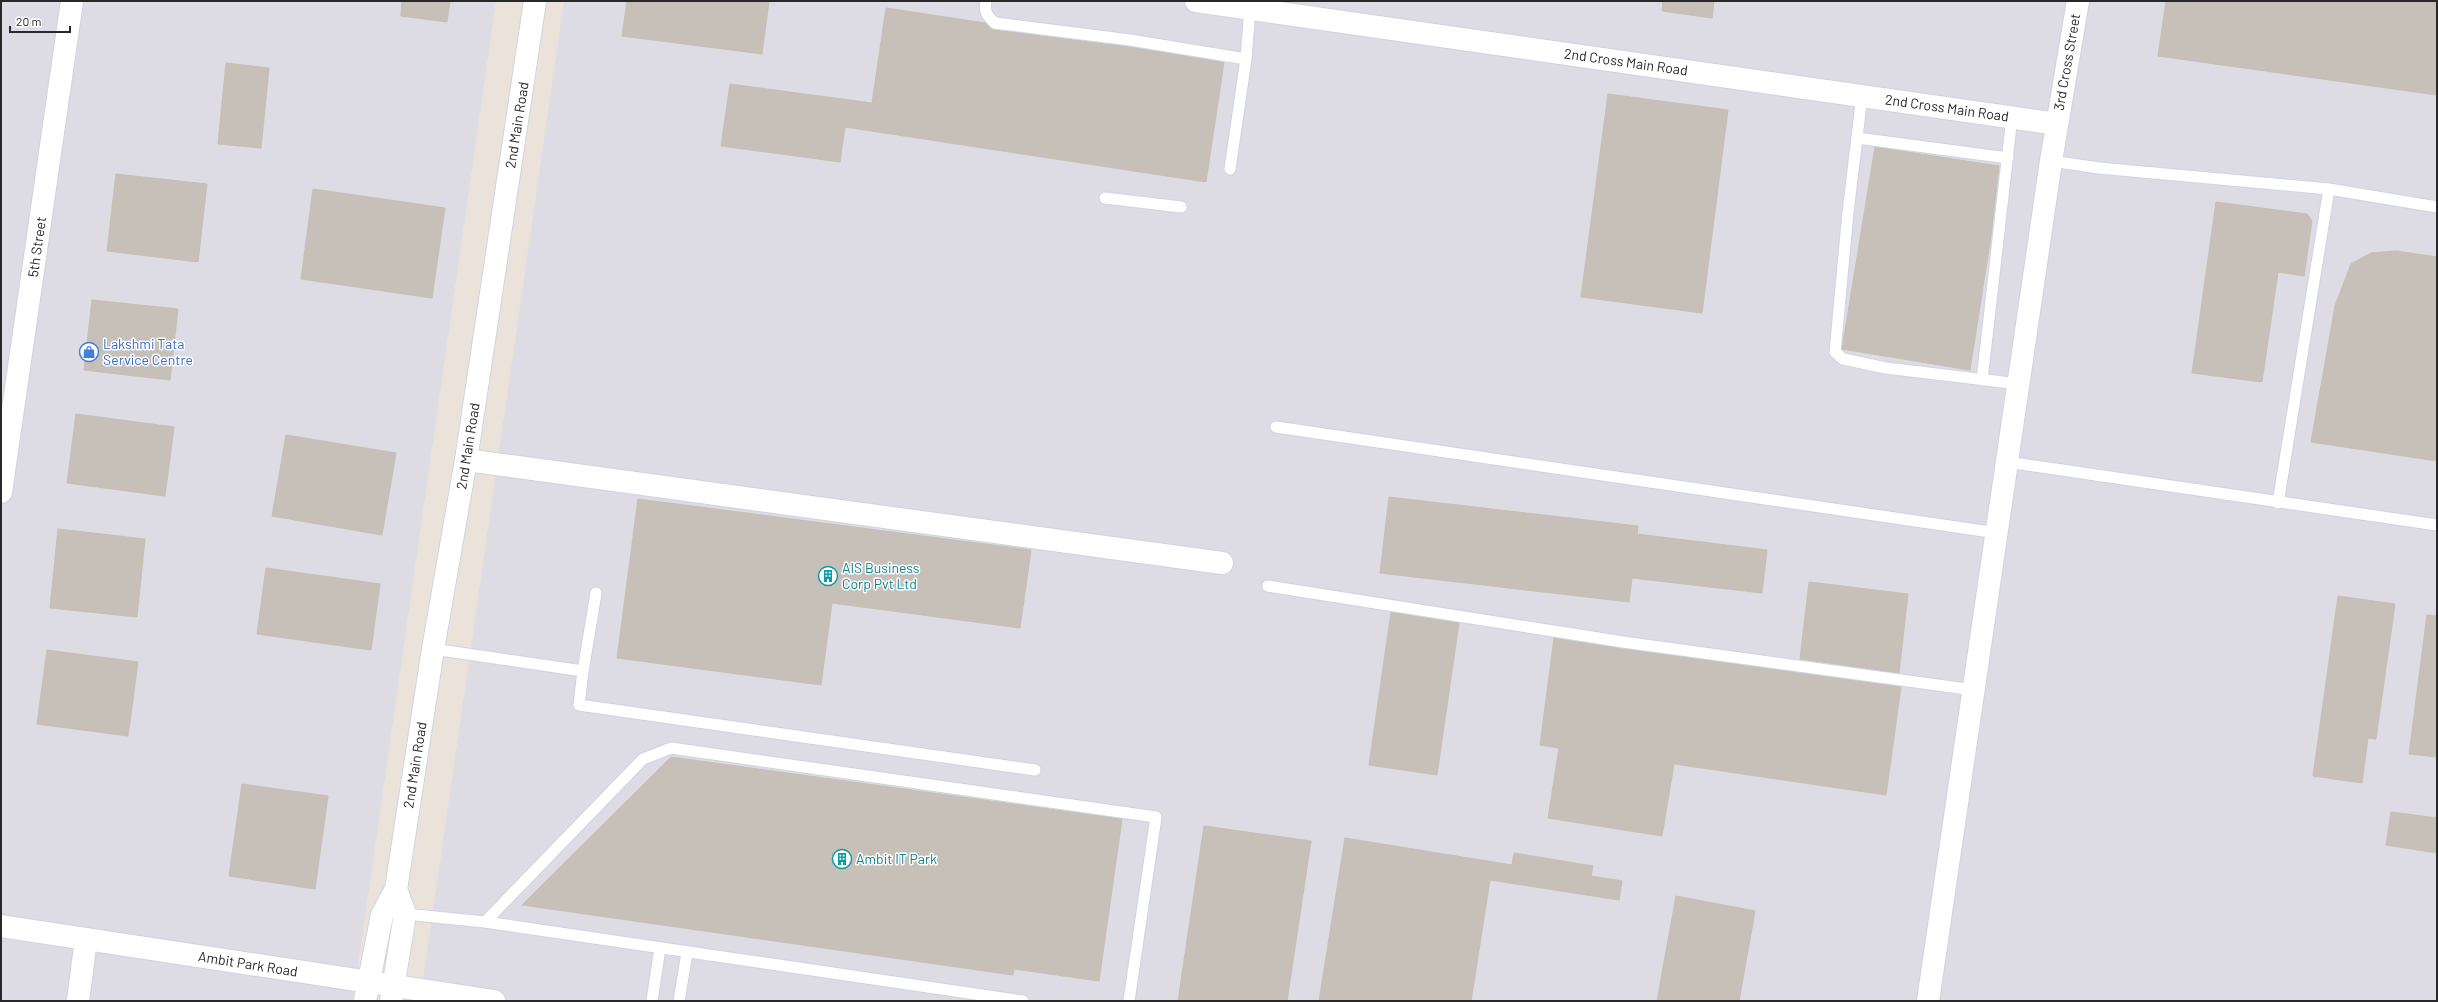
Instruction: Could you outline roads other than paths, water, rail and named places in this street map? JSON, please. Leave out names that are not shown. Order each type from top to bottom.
[{"type":"street","name":"5th Street","points":[[1,492],[72,1]]},
{"type":"street","name":"2nd Main Road","points":[[366,992],[382,915],[396,889],[433,649],[466,460],[535,1]]},
{"type":"street","name":"2nd Cross Main Road","points":[[1196,1],[1250,9],[1314,9],[1862,96],[2056,124]]},
{"type":"street","name":"3rd Cross Street","points":[[1928,1001],[2056,124],[2078,1]]},
{"type":"street","points":[[466,460],[1222,563]]},
{"type":"street","name":"2nd Main Road","points":[[392,994],[405,914],[396,889]]},
{"type":"street","name":"Ambit Park Road","points":[[1,926],[86,939],[366,992],[494,1001]]},
{"type":"street","points":[[78,1001],[86,939]]},
{"type":"lane","points":[[986,1],[984,8],[987,16],[995,23],[1130,40],[1246,59]]},
{"type":"lane","points":[[1230,169],[1246,59],[1250,9]]},
{"type":"lane","points":[[1862,96],[1835,352],[1843,359],[1886,368],[2019,384]]},
{"type":"lane","points":[[1982,380],[2012,117]]},
{"type":"lane","points":[[1857,138],[2008,158]]},
{"type":"lane","points":[[2051,161],[2098,168],[2329,188],[2437,207]]},
{"type":"lane","points":[[2278,503],[2329,188]]},
{"type":"lane","points":[[1105,198],[1181,207]]},
{"type":"lane","points":[[1276,427],[1997,533]]},
{"type":"lane","points":[[2007,462],[2278,503],[2437,525]]},
{"type":"lane","points":[[1268,586],[1623,642],[1974,690]]},
{"type":"lane","points":[[596,593],[579,705],[1035,770]]},
{"type":"lane","points":[[433,649],[583,671]]},
{"type":"lane","points":[[485,922],[644,759],[671,748],[1156,817],[1129,1001]]},
{"type":"lane","points":[[405,914],[485,922],[1022,1001]]},
{"type":"lane","points":[[652,1001],[660,948]]},
{"type":"lane","points":[[679,1001],[688,953]]},
{"type":"place","name":"Lakshmi Tata Service Centre","points":[[89,352]]},
{"type":"place","name":"AIS Business Corp Pvt Ltd","points":[[828,576]]},
{"type":"place","name":"Ambit IT Park","points":[[842,859]]}]
